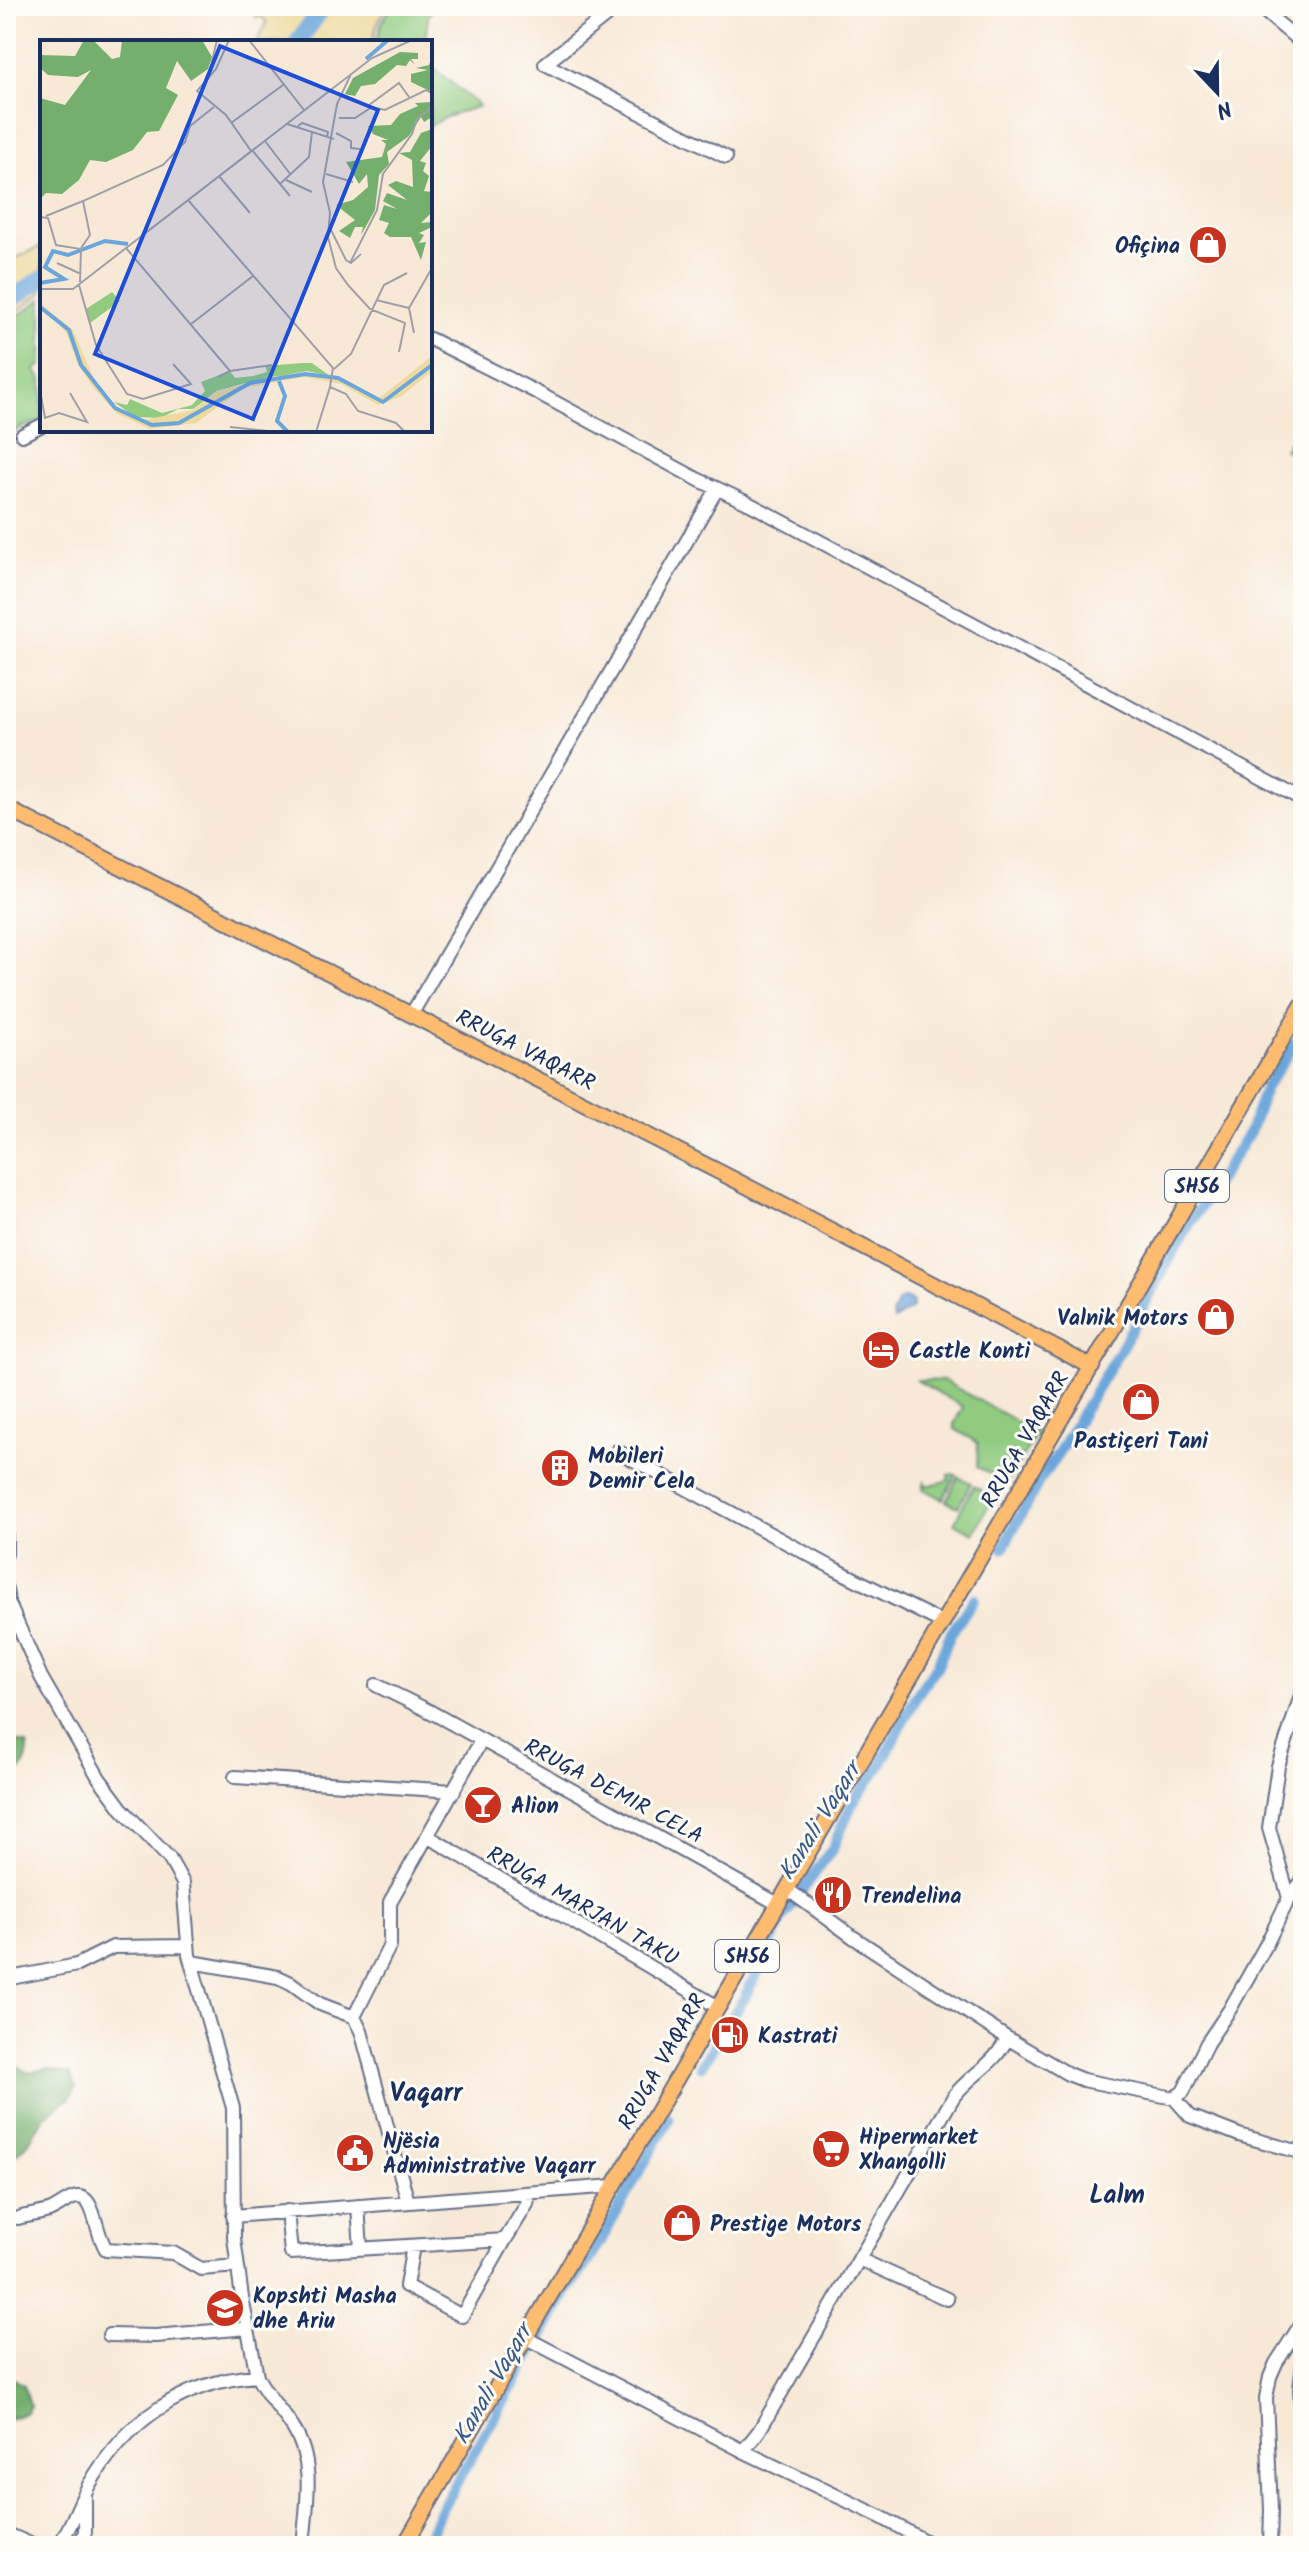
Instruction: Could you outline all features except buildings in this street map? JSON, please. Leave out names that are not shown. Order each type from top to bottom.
[{"type":"main road","name":"RRUGA VAQARR","points":[[6,808],[737,1181],[1092,1367],[943,1623],[795,1894],[778,1904],[614,2186],[535,2342],[404,2546]]},
{"type":"main road","name":"SH56","points":[[1092,1367],[1303,1004]]},
{"type":"street","points":[[618,6],[545,64],[726,157]]},
{"type":"street","points":[[1258,6],[1303,44]]},
{"type":"street","points":[[432,340],[538,393],[1303,800]]},
{"type":"street","points":[[22,435],[40,426]]},
{"type":"street","points":[[411,1015],[717,489]]},
{"type":"street","points":[[617,1451],[835,1569],[943,1623]]},
{"type":"street","points":[[6,1535],[6,1554]]},
{"type":"street","points":[[6,1589],[8,1602],[41,1677],[99,1778],[122,1809],[178,1871],[186,1897],[188,1946],[233,2108],[233,2216],[237,2266],[257,2376],[293,2428],[305,2455],[308,2472],[303,2546]]},
{"type":"street","name":"RRUGA DEMIR CELA","points":[[376,1685],[431,1712],[778,1904]]},
{"type":"street","points":[[1289,1898],[1269,1828],[1278,1766],[1303,1689]]},
{"type":"street","points":[[354,2017],[390,1945],[390,1902],[481,1741]]},
{"type":"street","points":[[235,1777],[454,1791]]},
{"type":"street","name":"RRUGA MARJAN TAKU","points":[[429,1837],[718,2007]]},
{"type":"street","points":[[1174,2098],[1183,2092],[1207,2043],[1230,2009],[1289,1898],[1303,1880]]},
{"type":"street","points":[[795,1894],[853,1937],[1007,2038],[1068,2074],[1083,2080],[1174,2098],[1190,2116],[1239,2135],[1303,2153]]},
{"type":"street","points":[[6,1979],[77,1965],[113,1947],[188,1946]]},
{"type":"street","points":[[192,1962],[278,1977],[320,2004],[354,2017],[361,2031],[408,2202]]},
{"type":"street","points":[[743,2451],[759,2431],[861,2260],[954,2096],[970,2077],[993,2062],[1007,2038]]},
{"type":"street","points":[[233,2216],[614,2186]]},
{"type":"street","points":[[413,2246],[406,2286],[462,2316],[527,2204],[529,2193]]},
{"type":"street","points":[[18,2218],[49,2211],[67,2199],[82,2198],[92,2210],[106,2249],[173,2253],[201,2269],[237,2266]]},
{"type":"street","points":[[358,2206],[361,2249]]},
{"type":"street","points":[[287,2211],[291,2253],[505,2240]]},
{"type":"street","points":[[861,2260],[947,2299]]},
{"type":"street","points":[[1270,2546],[1266,2398],[1276,2363],[1303,2321]]},
{"type":"street","points":[[109,2335],[156,2336],[248,2328]]},
{"type":"street","points":[[535,2342],[934,2546]]},
{"type":"street","points":[[1303,2363],[1300,2388],[1303,2448]]},
{"type":"street","points":[[58,2546],[85,2492],[122,2440],[171,2399],[216,2381],[257,2376]]},
{"type":"street","points":[[79,2546],[85,2532],[85,2492]]},
{"type":"street","points":[[6,2537],[12,2536],[35,2546]]},
{"type":"green space","points":[[392,6],[433,6],[428,17],[425,40],[377,40],[381,24]]},
{"type":"green space","points":[[432,67],[479,106],[432,125]]},
{"type":"green space","points":[[40,300],[40,366],[35,370],[40,376],[40,421],[20,428],[6,440],[6,324]]},
{"type":"green space","points":[[1303,419],[1303,459],[1284,449]]},
{"type":"green space","points":[[916,1380],[944,1381],[1037,1433],[1011,1478],[1002,1480],[977,1467],[978,1443],[955,1429],[954,1424],[963,1407]]},
{"type":"green space","points":[[948,1475],[956,1475],[943,1499],[923,1489],[925,1481],[927,1486],[949,1480]]},
{"type":"green space","points":[[958,1477],[971,1483],[958,1507],[946,1501]]},
{"type":"green space","points":[[973,1486],[993,1497],[974,1533],[954,1523]]},
{"type":"green space","points":[[6,1739],[27,1744],[28,1750],[23,1766],[6,1783]]},
{"type":"green space","points":[[6,2057],[26,2072],[49,2069],[70,2074],[76,2087],[69,2099],[45,2116],[26,2146],[15,2155],[6,2157]]},
{"type":"green space","points":[[6,2374],[24,2385],[30,2406],[25,2413],[6,2420]]},
{"type":"sand","points":[[258,6],[388,6],[377,24],[373,40],[258,40],[267,22],[262,17],[256,18],[253,12]]},
{"type":"sand","points":[[40,247],[40,294],[6,319],[6,263]]},
{"type":"water","points":[[905,1298],[913,1302],[912,1308],[894,1320],[892,1315],[898,1302]]},
{"type":"waterway","points":[[299,40],[323,6]]},
{"type":"waterway","points":[[6,302],[40,280]]},
{"type":"waterway","points":[[1003,1548],[1039,1481],[1125,1341],[1182,1236],[1250,1131],[1265,1088],[1303,1031]]},
{"type":"waterway","name":"Kanali Vaqarr","points":[[701,2066],[745,1997],[783,1917],[832,1849],[853,1802],[880,1766],[918,1693],[937,1666],[951,1633],[974,1599]]},
{"type":"waterway","name":"Kanali Vaqarr","points":[[424,2546],[440,2511],[569,2289],[591,2258],[669,2119]]},
{"type":"place","name":"Ofiçina","points":[[1208,245]]},
{"type":"place","name":"Valnik Motors","points":[[1216,1317]]},
{"type":"place","name":"Castle Konti","points":[[881,1350]]},
{"type":"place","name":"Pastiçeri Tani","points":[[1141,1402]]},
{"type":"place","name":"Mobileri Demir Cela","points":[[560,1468]]},
{"type":"place","name":"Alion","points":[[483,1805]]},
{"type":"place","name":"Trendelina","points":[[833,1895]]},
{"type":"place","name":"Kastrati","points":[[730,2035]]},
{"type":"place","name":"Hipermarket Xhangolli","points":[[831,2149]]},
{"type":"place","name":"Njësia Administrative Vaqarr","points":[[355,2153]]},
{"type":"place","name":"Prestige Motors","points":[[682,2223]]},
{"type":"place","name":"Kopshti Masha dhe Ariu","points":[[225,2308]]},
{"type":"district","name":"Vaqarr","points":[[426,2092]]},
{"type":"district","name":"Lalm","points":[[1117,2194]]}]
